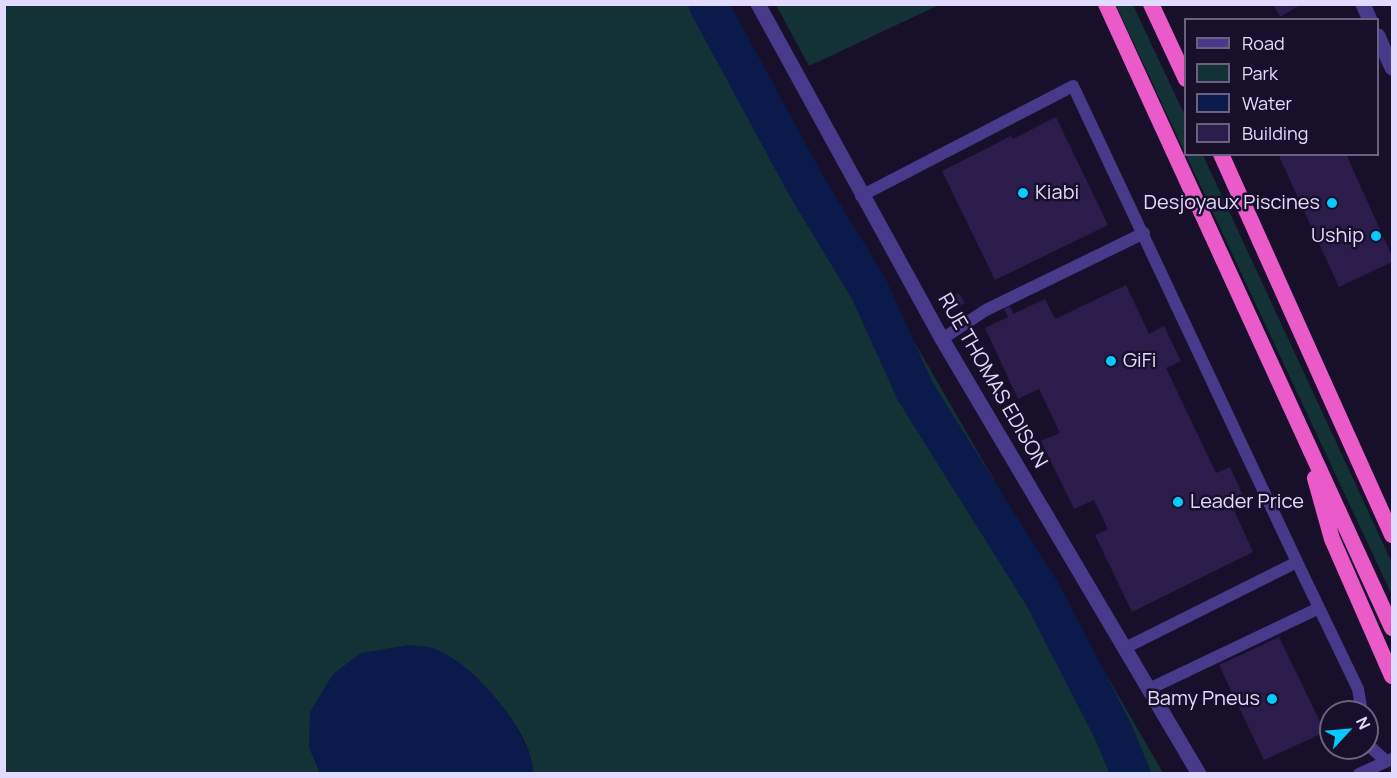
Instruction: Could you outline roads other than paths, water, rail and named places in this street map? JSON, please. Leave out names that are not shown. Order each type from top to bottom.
[{"type":"highway","points":[[1106,4],[1392,628]]},
{"type":"highway","points":[[1151,4],[1184,77]]},
{"type":"highway","points":[[1222,156],[1392,535]]},
{"type":"highway","points":[[1301,428],[1332,539],[1392,676]]},
{"type":"street","name":"RUE THOMAS EDISON","points":[[758,4],[861,196],[942,339],[1199,774]]},
{"type":"street","points":[[1363,4],[1369,18]]},
{"type":"street","points":[[1379,40],[1392,68]]},
{"type":"lane","points":[[861,196],[1073,86],[1358,689],[1360,700]]},
{"type":"lane","points":[[942,339],[986,310],[1144,233]]},
{"type":"lane","points":[[1125,648],[1297,562]]},
{"type":"lane","points":[[1149,689],[1319,608]]},
{"type":"lane","points":[[1359,774],[1389,760]]},
{"type":"water","points":[[409,645],[432,648],[448,655],[481,682],[511,719],[522,738],[530,756],[533,773],[320,773],[309,747],[310,712],[333,674],[361,653]]},
{"type":"waterway","points":[[708,4],[807,187],[869,289],[915,391],[1044,597],[1112,729],[1131,774]]},
{"type":"place","name":"Kiabi","points":[[1023,193]]},
{"type":"place","name":"Desjoyaux Piscines","points":[[1332,203]]},
{"type":"place","name":"Uship","points":[[1376,236]]},
{"type":"place","name":"GiFi","points":[[1111,361]]},
{"type":"place","name":"Leader Price","points":[[1178,502]]},
{"type":"place","name":"Bamy Pneus","points":[[1272,699]]}]
